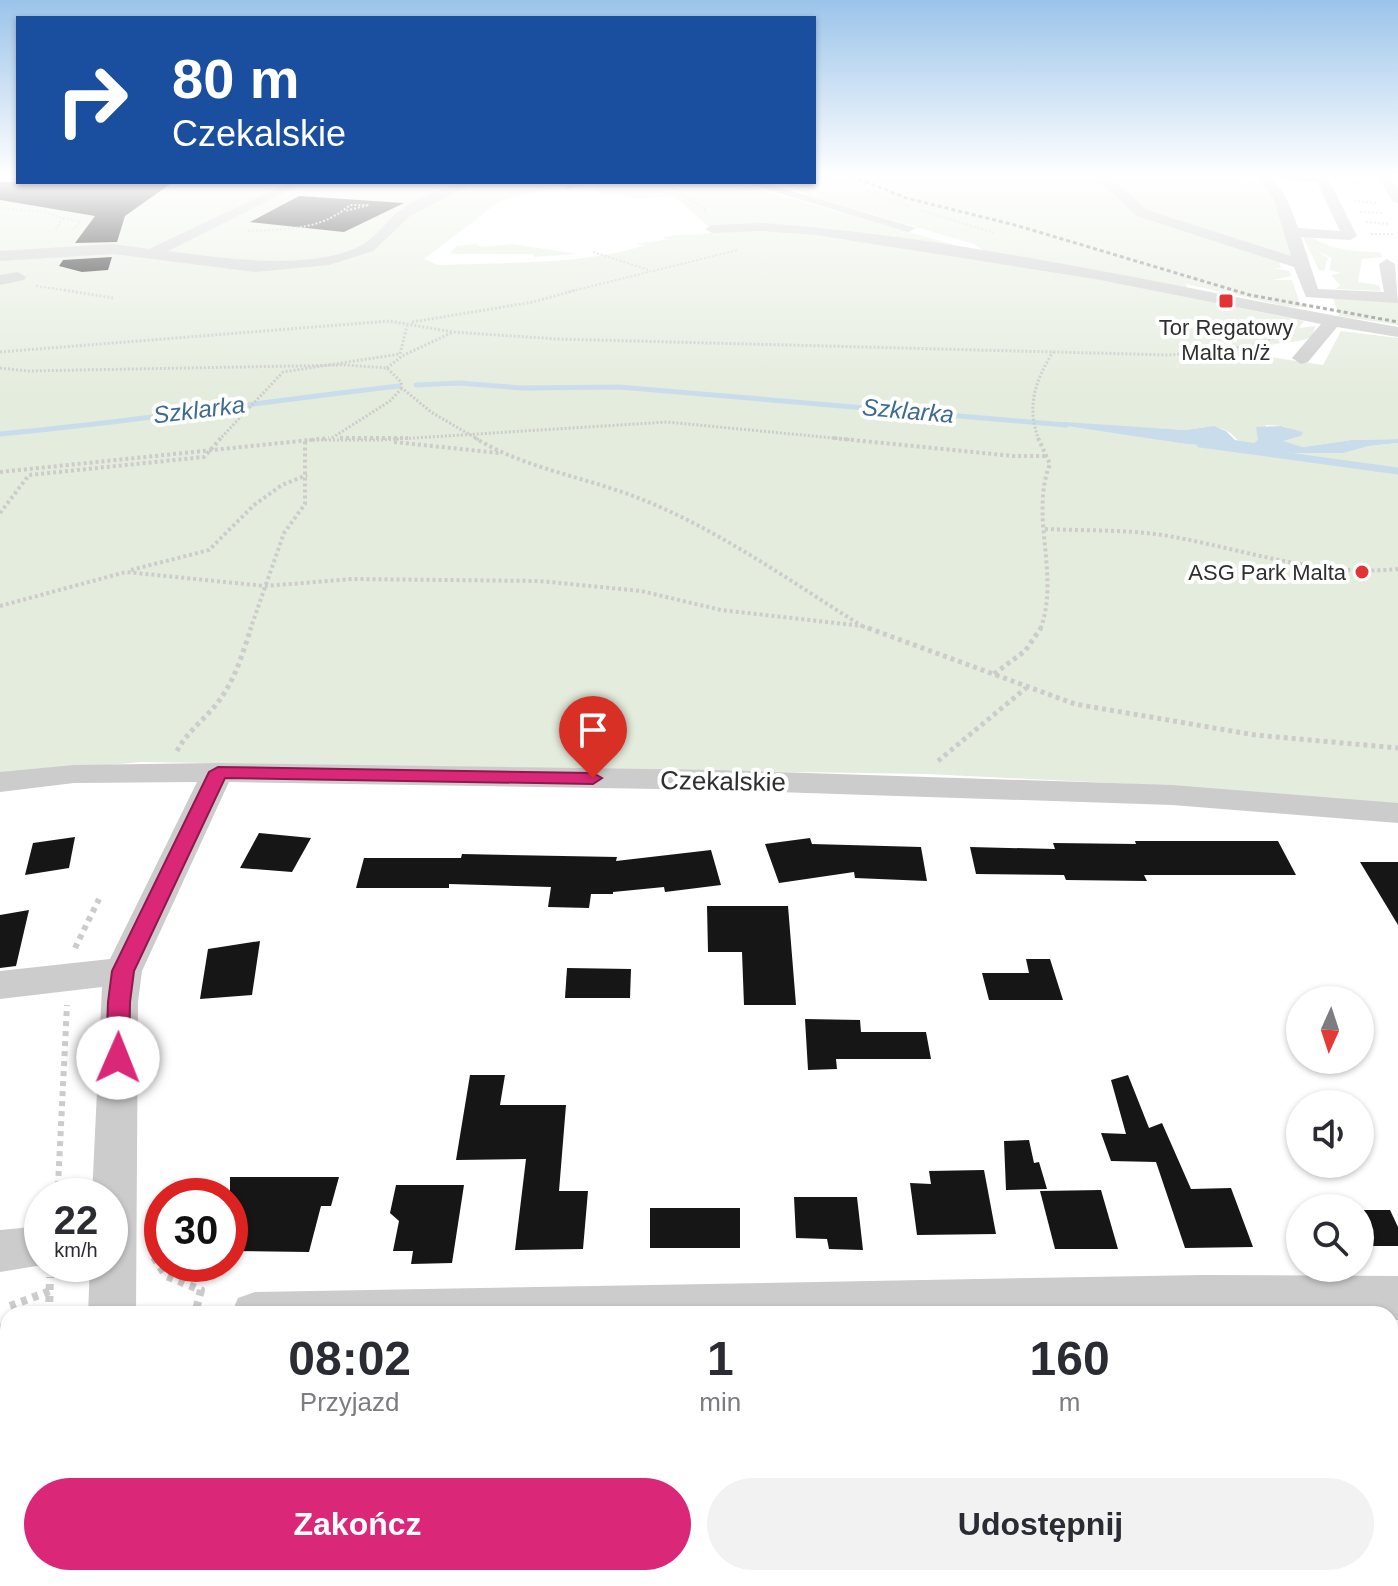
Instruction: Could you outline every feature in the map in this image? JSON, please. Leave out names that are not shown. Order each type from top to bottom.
[{"type":"street","points":[[0,256],[86,250]]},
{"type":"street","points":[[113,250],[255,267],[329,260],[361,250]]},
{"type":"street","points":[[153,253],[159,250]]},
{"type":"street","points":[[943,250],[1110,277],[1309,318],[1398,332]]},
{"type":"street","points":[[1257,250],[1303,265]]},
{"type":"street","points":[[1298,250],[1315,309],[1309,318]]},
{"type":"street","points":[[1387,264],[1389,287],[1397,298]]},
{"type":"street","points":[[0,280],[18,277]]},
{"type":"street","points":[[1312,294],[1397,298]]},
{"type":"street","points":[[1301,358],[1332,322]]},
{"type":"street","name":"Czekalskie","points":[[0,782],[74,774],[164,772],[718,780],[1172,795],[1398,813]]},
{"type":"street","points":[[124,1178],[119,1002],[123,971],[218,772]]},
{"type":"street","points":[[0,985],[123,971]]},
{"type":"street","points":[[114,1306],[118,1282]]},
{"type":"street","points":[[687,1306],[1172,1297],[1398,1298]]},
{"type":"path","points":[[408,324],[533,302],[650,270],[740,250]]},
{"type":"path","points":[[593,252],[650,270]]},
{"type":"path","points":[[18,277],[53,290],[113,298]]},
{"type":"path","points":[[0,352],[389,321],[453,332],[557,339],[1200,353],[1250,346],[1302,330],[1309,318]]},
{"type":"path","points":[[0,513],[29,475],[204,457],[283,372],[400,354],[408,324]]},
{"type":"path","points":[[0,368],[28,371],[330,365],[387,368],[402,356],[453,332]]},
{"type":"path","points":[[994,674],[1017,657],[1039,633],[1048,598],[1045,529],[1039,501],[1050,464],[1031,422],[1040,372],[1054,351]]},
{"type":"path","points":[[387,368],[401,382],[402,388],[431,412],[500,453]]},
{"type":"path","points":[[332,438],[390,401],[402,388]]},
{"type":"path","points":[[382,440],[467,432],[667,422],[856,442],[1046,456]]},
{"type":"path","points":[[0,472],[332,438],[382,440],[500,453],[641,499],[728,542],[862,626],[1026,688],[1075,704],[1139,717],[1255,735],[1398,748]]},
{"type":"path","points":[[164,772],[184,738],[220,700],[234,677],[284,533],[305,504],[305,441]]},
{"type":"path","points":[[0,606],[209,550],[254,505],[282,485],[307,475]]},
{"type":"path","points":[[1045,529],[1172,536],[1277,562],[1368,571],[1398,569]]},
{"type":"path","points":[[126,572],[265,586],[353,579],[539,581],[641,591],[721,610],[862,626]]},
{"type":"path","points":[[933,787],[934,767],[941,756],[1026,688]]},
{"type":"path","points":[[58,1178],[61,980],[99,899]]},
{"type":"path","points":[[128,1242],[154,1262],[165,1277],[180,1286],[201,1290],[197,1306]]},
{"type":"path","points":[[45,1282],[50,1291],[49,1306]]},
{"type":"path","points":[[11,1306],[50,1291]]},
{"type":"green space","points":[[0,250],[436,250],[424,259],[438,265],[571,259],[626,250],[926,250],[1037,267],[1304,321],[1299,328],[1315,326],[1313,337],[1261,348],[1270,357],[1323,365],[1341,331],[1398,338],[1398,439],[1351,440],[1303,447],[1282,441],[1300,436],[1281,426],[1266,425],[1259,440],[1247,443],[1215,427],[1185,430],[1057,423],[1186,444],[1291,453],[1344,453],[1398,443],[1398,804],[1132,784],[927,774],[141,762],[0,775]]},
{"type":"green space","points":[[453,250],[551,250],[577,254],[534,257],[533,254],[450,254]]},
{"type":"green space","points":[[1289,250],[1292,258],[1279,259],[1281,268],[1274,268],[1290,271],[1291,276],[1273,280],[1292,280],[1300,304],[1307,304],[1308,308],[1284,306],[1186,284],[1187,288],[984,251]]},
{"type":"green space","points":[[1309,250],[1316,250],[1328,258],[1324,271],[1319,270]]},
{"type":"green space","points":[[1316,250],[1380,252],[1382,257],[1362,259],[1358,282],[1379,285],[1381,291],[1336,289],[1340,285],[1331,275],[1341,273],[1329,270],[1332,258]]},
{"type":"green space","points":[[1333,298],[1398,301],[1398,325],[1339,316]]},
{"type":"water","points":[[1065,422],[1185,430],[1214,426],[1226,431],[1235,440],[1254,443],[1258,440],[1256,427],[1281,426],[1303,432],[1301,436],[1283,441],[1303,447],[1351,440],[1398,439],[1398,443],[1344,453],[1291,453],[1186,444],[1054,424]]},
{"type":"building","points":[[112,257],[108,270],[82,272],[59,266],[63,260]]},
{"type":"building","points":[[259,833],[311,838],[292,872],[240,868]]},
{"type":"building","points":[[75,837],[69,868],[25,875],[33,843]]},
{"type":"building","points":[[810,838],[812,844],[921,847],[927,881],[855,878],[854,872],[779,883],[765,844]]},
{"type":"building","points":[[1135,841],[1278,841],[1296,875],[1144,875],[1147,881],[1066,880],[1064,875],[976,874],[970,847],[1055,849],[1053,843],[1136,844]]},
{"type":"building","points":[[711,850],[721,885],[665,892],[664,887],[591,894],[589,908],[548,907],[551,887],[449,884],[449,888],[356,888],[364,858],[461,858],[462,854],[617,857],[616,861]]},
{"type":"building","points":[[1360,862],[1398,862],[1398,925]]},
{"type":"building","points":[[707,906],[788,906],[796,1005],[744,1005],[742,952],[708,952]]},
{"type":"building","points":[[29,910],[16,966],[0,968],[0,915]]},
{"type":"building","points":[[260,941],[252,995],[200,999],[208,949]]},
{"type":"building","points":[[1026,959],[1050,959],[1063,1000],[989,1000],[982,973],[1029,973]]},
{"type":"building","points":[[567,968],[631,969],[630,998],[565,998]]},
{"type":"building","points":[[805,1019],[860,1020],[861,1032],[926,1032],[931,1059],[836,1059],[837,1069],[808,1070]]},
{"type":"building","points":[[470,1075],[505,1075],[500,1105],[566,1105],[559,1191],[588,1191],[583,1249],[515,1250],[526,1159],[456,1160]]},
{"type":"building","points":[[1128,1075],[1149,1128],[1162,1123],[1191,1189],[1231,1188],[1253,1247],[1185,1248],[1156,1162],[1111,1161],[1101,1133],[1126,1134],[1111,1080]]},
{"type":"building","points":[[1029,1140],[1034,1163],[1039,1162],[1047,1189],[1006,1190],[1004,1141]]},
{"type":"building","points":[[984,1170],[996,1234],[917,1235],[910,1183],[931,1184],[929,1171]]},
{"type":"building","points":[[339,1177],[331,1206],[321,1206],[309,1252],[248,1251],[248,1178],[230,1178]]},
{"type":"building","points":[[396,1185],[464,1185],[452,1263],[411,1264],[413,1251],[393,1251],[399,1221],[390,1213]]},
{"type":"building","points":[[1101,1190],[1118,1249],[1055,1249],[1040,1191]]},
{"type":"building","points":[[794,1197],[857,1197],[863,1250],[829,1249],[827,1239],[796,1238]]},
{"type":"building","points":[[650,1208],[740,1208],[740,1248],[650,1248]]},
{"type":"building","points":[[1374,1210],[1390,1210],[1398,1227],[1398,1246],[1374,1246]]},
{"type":"waterway","name":"Szklarka","points":[[416,385],[459,383],[522,388],[619,387],[1066,425]]},
{"type":"waterway","name":"Szklarka","points":[[0,434],[399,386]]},
{"type":"waterway","name":"Szklarka","points":[[1200,444],[1398,471]]},
{"type":"railway","points":[[1099,250],[1250,295],[1398,322]]},
{"type":"place","name":"Tor Regatowy Malta n/ż","points":[[1226,301]]},
{"type":"place","name":"ASG Park Malta","points":[[1362,572]]},
{"type":"route","points":[[118,1058],[123,971],[218,772],[593,778]]}]
